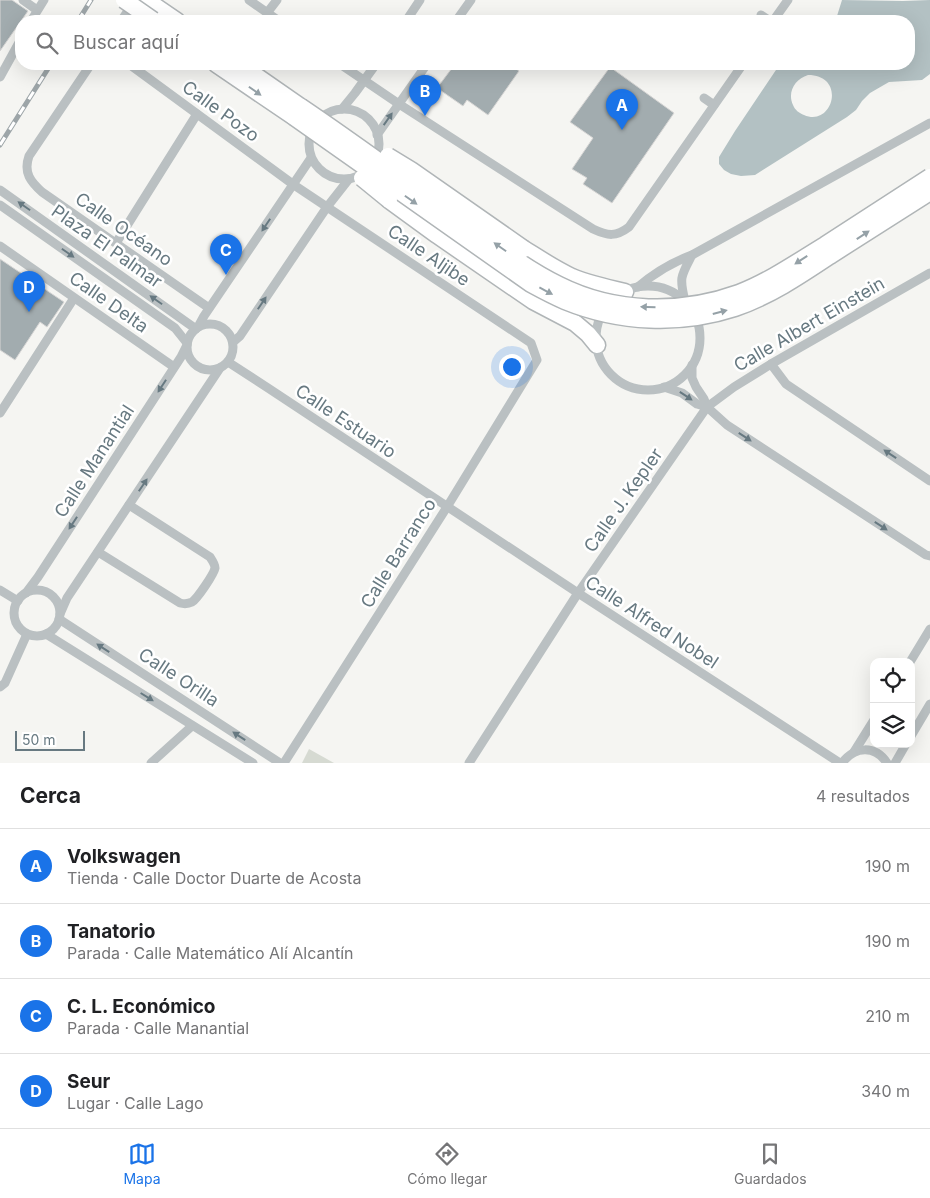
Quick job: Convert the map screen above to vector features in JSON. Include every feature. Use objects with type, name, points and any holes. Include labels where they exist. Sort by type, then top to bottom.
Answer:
[{"type":"highway","points":[[124,0],[152,15]]},
{"type":"highway","points":[[146,0],[155,15]]},
{"type":"highway","points":[[226,70],[345,137],[543,276],[575,292],[616,304],[642,307],[674,307],[724,298],[756,286],[785,270],[930,177]]},
{"type":"highway","points":[[246,70],[298,112],[329,141],[531,284],[564,301],[581,307],[631,318],[666,320],[702,316],[752,301],[799,276],[930,192]]},
{"type":"highway","points":[[345,137],[366,144],[411,170],[553,267],[572,277],[598,286],[631,290]]},
{"type":"highway","points":[[329,141],[340,159],[389,200],[495,276],[533,301],[575,323],[597,345]]},
{"type":"street","points":[[23,0],[37,10]]},
{"type":"street","points":[[34,15],[44,0]]},
{"type":"street","points":[[125,15],[136,0]]},
{"type":"street","points":[[249,0],[270,15]]},
{"type":"street","points":[[267,13],[277,0]]},
{"type":"street","points":[[410,15],[420,0]]},
{"type":"street","points":[[460,15],[471,0]]},
{"type":"street","points":[[777,15],[788,0]]},
{"type":"street","points":[[0,77],[15,50]]},
{"type":"street","name":"Calle Océano","points":[[87,70],[29,156],[26,163],[30,179],[42,192],[209,308]]},
{"type":"street","name":"Calle Pozo","points":[[136,70],[294,185]]},
{"type":"street","points":[[348,70],[593,229],[602,233],[616,234],[623,232],[629,227],[739,70]]},
{"type":"street","points":[[342,109],[372,70]]},
{"type":"street","points":[[377,134],[423,70]]},
{"type":"street","points":[[704,98],[714,105]]},
{"type":"street","points":[[342,109],[360,113],[374,126],[377,134],[379,144],[373,163],[367,171],[349,179],[331,177],[323,172],[316,166],[309,149],[309,139],[316,122],[332,111],[342,109]]},
{"type":"street","points":[[116,243],[197,114]]},
{"type":"street","points":[[631,290],[650,286],[663,288],[675,293],[685,301],[694,313],[699,326],[700,341],[697,355],[690,368],[680,379],[670,385],[646,390],[634,388],[623,383],[606,367],[597,345],[597,329],[602,314],[612,301],[684,258],[930,123]]},
{"type":"street","points":[[224,365],[213,370],[206,370],[194,364],[188,352],[187,344],[189,337],[312,158]]},
{"type":"street","points":[[233,342],[240,336],[327,207],[349,179]]},
{"type":"street","name":"Calle Aljibe","points":[[294,185],[531,343],[537,360]]},
{"type":"street","name":"Plaza El Palmar","points":[[0,190],[197,328]]},
{"type":"street","name":"Plaza El Palmar","points":[[0,204],[175,328],[187,344]]},
{"type":"street","name":"Calle Delta","points":[[0,246],[174,367]]},
{"type":"street","points":[[685,301],[681,285],[682,273],[692,255]]},
{"type":"street","name":"Calle Albert Einstein","points":[[707,407],[734,387],[771,364],[930,273]]},
{"type":"street","points":[[0,413],[74,298]]},
{"type":"street","points":[[60,616],[58,603],[52,596],[35,590],[23,595],[18,601],[14,612],[15,622],[27,634],[37,636],[46,634],[54,629],[60,616],[67,598],[233,353],[233,342],[228,332],[219,326],[208,324],[197,328]]},
{"type":"street","name":"Calle Manantial","points":[[26,593],[174,367],[187,344]]},
{"type":"street","name":"Calle Barranco","points":[[284,763],[447,507],[537,360]]},
{"type":"street","points":[[771,364],[786,384],[930,481]]},
{"type":"street","name":"Calle Estuario","points":[[224,365],[268,388],[447,507]]},
{"type":"street","points":[[692,365],[692,378],[707,407]]},
{"type":"street","points":[[664,387],[682,393],[697,404],[707,407],[727,425],[930,556]]},
{"type":"street","name":"Calle J. Kepler","points":[[469,763],[578,593],[707,407]]},
{"type":"street","points":[[98,552],[180,603],[185,604],[193,601],[207,582],[215,567],[210,557],[129,505]]},
{"type":"street","name":"Calle Alfred Nobel","points":[[447,507],[841,763]]},
{"type":"street","points":[[0,590],[18,601]]},
{"type":"street","name":"Calle Orilla","points":[[60,616],[280,763]]},
{"type":"street","points":[[912,658],[930,629]]},
{"type":"street","points":[[0,688],[5,683],[27,634]]},
{"type":"street","name":"Calle Orilla","points":[[46,634],[253,763]]},
{"type":"street","points":[[915,729],[930,704]]},
{"type":"street","points":[[151,763],[192,726]]},
{"type":"street","points":[[854,752],[870,726]]},
{"type":"street","points":[[895,763],[904,748]]},
{"type":"street","points":[[841,763],[854,752],[862,750],[870,750],[877,753],[887,763]]},
{"type":"shaded area","points":[[842,0],[930,0],[930,74],[922,80],[889,82],[870,93],[856,110],[847,117],[755,175],[741,176],[731,174],[719,164],[719,157],[776,70],[915,70],[915,15],[837,15]],"holes":[[[808,75],[820,77],[828,83],[832,91],[831,100],[828,108],[822,114],[814,117],[797,111],[791,100],[791,95],[793,87],[799,80]]]},
{"type":"shaded area","points":[[309,749],[334,763],[302,763]]},
{"type":"building","points":[[0,0],[12,0],[28,11],[25,15],[15,15],[15,30],[0,51]]},
{"type":"building","points":[[450,70],[519,71],[488,115],[467,100],[463,106],[437,88]]},
{"type":"building","points":[[608,70],[614,70],[674,113],[612,203],[583,184],[587,178],[572,169],[593,138],[570,122]]},
{"type":"building","points":[[0,259],[64,302],[47,327],[40,322],[15,360],[0,350]]},
{"type":"railway","points":[[82,15],[91,0]]},
{"type":"railway","points":[[0,145],[47,70]]},
{"type":"place","name":"Tanatorio","points":[[425,116]]},
{"type":"place","name":"Volkswagen","points":[[622,130]]},
{"type":"place","name":"C. L. Económico","points":[[226,275]]},
{"type":"place","name":"Seur","points":[[29,312]]}]
